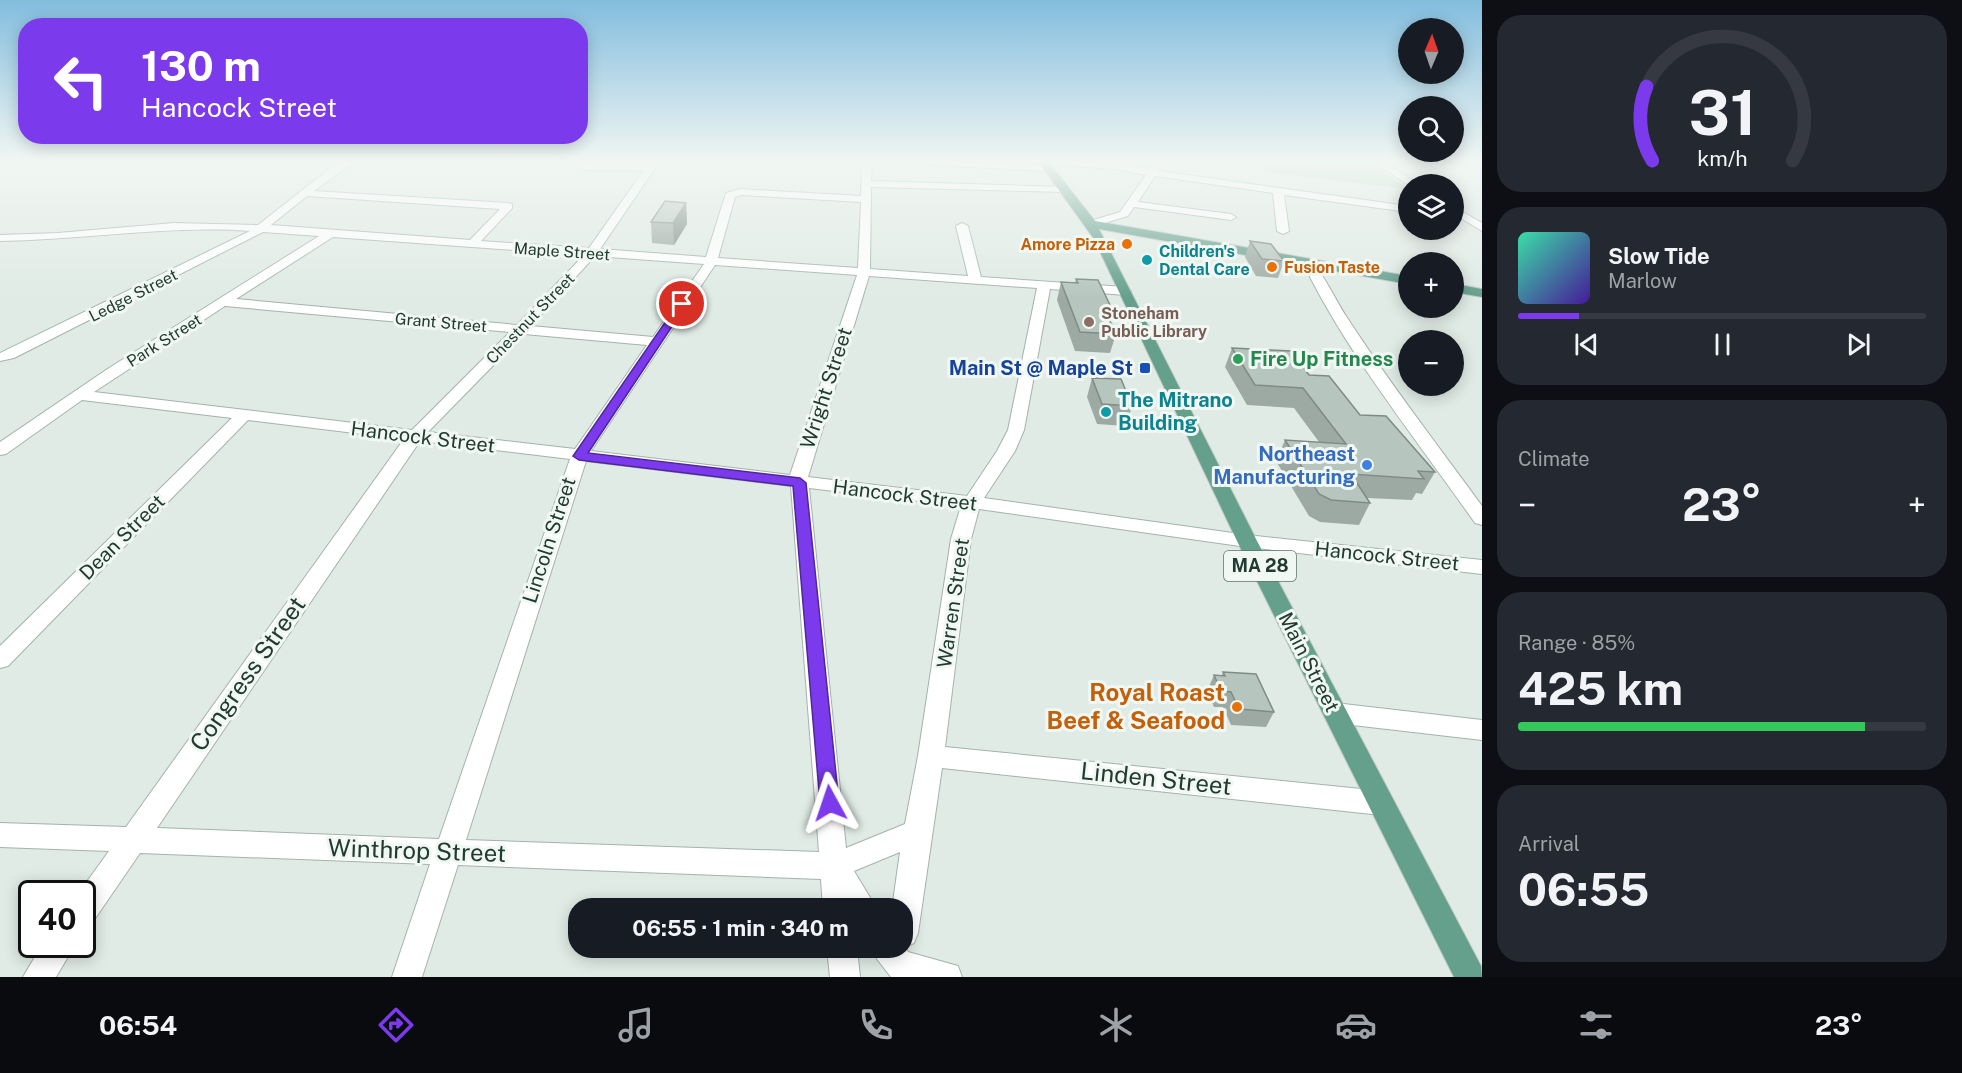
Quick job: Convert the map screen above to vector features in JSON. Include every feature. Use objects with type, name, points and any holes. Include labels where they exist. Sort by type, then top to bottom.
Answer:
[{"type":"main road","name":"Main Street","points":[[1077,207],[1091,224],[1247,541],[1470,977]]},
{"type":"main road","points":[[1091,224],[1398,278]]},
{"type":"main road","points":[[1464,289],[1482,292]]},
{"type":"street","name":"Ledge Street","points":[[1,357],[112,306],[263,228],[289,207]]},
{"type":"street","points":[[472,244],[507,207]]},
{"type":"street","name":"Chestnut Street","points":[[415,436],[521,329],[592,253],[625,207]]},
{"type":"street","name":"Lincoln Street","points":[[407,977],[446,852],[579,456],[711,262],[728,207]]},
{"type":"street","name":"Wright Street","points":[[835,866],[800,467],[864,272],[866,207]]},
{"type":"street","points":[[1091,224],[1123,215],[1130,207]]},
{"type":"street","points":[[1152,207],[1232,217]]},
{"type":"street","points":[[1280,207],[1283,231]]},
{"type":"street","points":[[1464,218],[1482,228]]},
{"type":"street","name":"Maple Street","points":[[0,238],[59,236],[185,225],[263,228],[1125,291]]},
{"type":"street","points":[[962,226],[976,281]]},
{"type":"street","name":"Park Street","points":[[0,450],[78,395],[331,233]]},
{"type":"street","points":[[1309,263],[1329,303],[1358,346],[1482,519]]},
{"type":"street","name":"Warren Street","points":[[908,898],[931,756],[961,539],[972,502],[1006,451],[1020,419],[1044,286]]},
{"type":"street","name":"Grant Street","points":[[225,302],[657,342]]},
{"type":"street","name":"Hancock Street","points":[[78,395],[972,502],[1247,541],[1482,567]]},
{"type":"street","name":"Dean Street","points":[[0,660],[244,415]]},
{"type":"street","points":[[0,433],[21,434]]},
{"type":"street","name":"Congress Street","points":[[96,893],[415,436]]},
{"type":"street","points":[[1335,713],[1482,730]]},
{"type":"street","name":"Linden Street","points":[[931,756],[1381,803]]},
{"type":"street","name":"Winthrop Street","points":[[0,835],[835,866],[917,832]]},
{"type":"street","points":[[835,866],[837,898]]},
{"type":"street","points":[[835,866],[855,898]]},
{"type":"street","points":[[38,977],[51,958]]},
{"type":"street","points":[[843,958],[845,977]]},
{"type":"street","points":[[896,960],[947,977]]},
{"type":"building","points":[[661,207],[684,207],[673,223],[651,222]]},
{"type":"building","points":[[1250,241],[1271,244],[1284,261],[1262,259]]},
{"type":"building","points":[[1076,279],[1098,280],[1111,307],[1103,306],[1116,334],[1080,332],[1061,282],[1078,283]]},
{"type":"building","points":[[1232,348],[1292,351],[1309,375],[1329,376],[1360,415],[1386,416],[1435,472],[1418,471],[1424,479],[1351,474],[1370,503],[1331,500],[1319,494],[1285,440],[1346,444],[1303,388],[1255,385]]},
{"type":"building","points":[[1092,378],[1121,379],[1132,406],[1102,404]]},
{"type":"building","points":[[1223,672],[1256,674],[1274,712],[1239,709],[1231,692],[1221,691],[1214,675],[1225,676]]},
{"type":"place","name":"Amore Pizza","points":[[1127,244]]},
{"type":"place","name":"Children's Dental Care","points":[[1147,260]]},
{"type":"place","name":"Fusion Taste","points":[[1272,267]]},
{"type":"place","name":"Stoneham Public Library","points":[[1089,322]]},
{"type":"place","name":"Fire Up Fitness","points":[[1238,359]]},
{"type":"place","name":"Main St @ Maple St","points":[[1145,368]]},
{"type":"place","name":"The Mitrano Building","points":[[1106,412]]},
{"type":"place","name":"Northeast Manufacturing","points":[[1367,465]]},
{"type":"place","name":"Royal Roast Beef & Seafood","points":[[1237,707]]},
{"type":"route","points":[[682,304],[579,456],[800,483],[830,803]]}]
